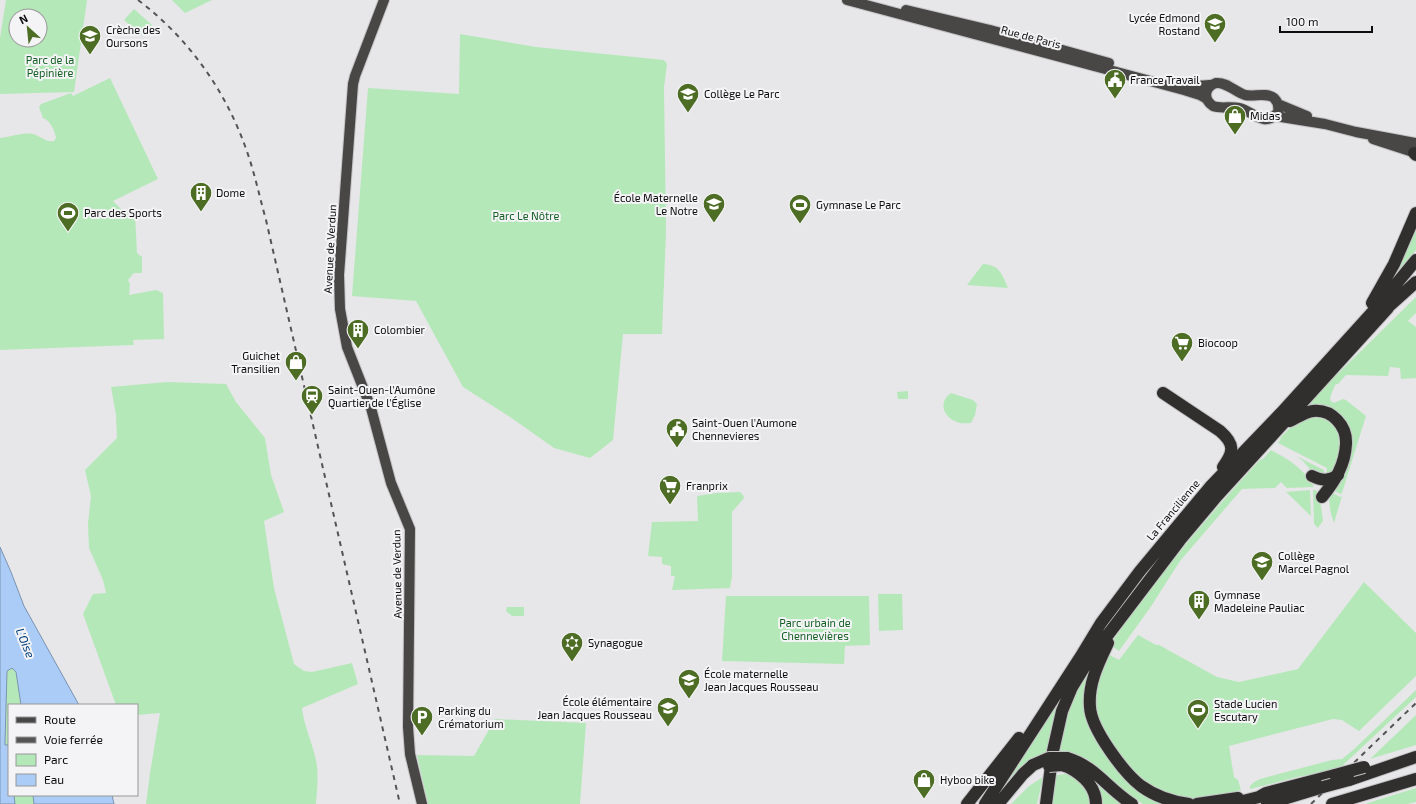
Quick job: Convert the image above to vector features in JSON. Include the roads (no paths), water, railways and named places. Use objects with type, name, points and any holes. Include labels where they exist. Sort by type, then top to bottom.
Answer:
[{"type":"highway","points":[[1354,332],[1381,289],[1394,264],[1416,213]]},
{"type":"highway","name":"La Francilienne","points":[[985,804],[1101,623],[1170,532],[1210,487],[1266,436],[1416,260]]},
{"type":"highway","name":"La Francilienne","points":[[1266,436],[1279,428],[1416,274]]},
{"type":"highway","points":[[1387,308],[1416,282]]},
{"type":"highway","points":[[1163,393],[1220,431],[1229,441],[1232,450],[1230,456],[1210,487]]},
{"type":"highway","points":[[1279,428],[1307,412],[1319,411],[1335,418],[1343,428],[1346,442],[1343,461],[1338,475],[1322,497]]},
{"type":"highway","name":"La Francilienne","points":[[1046,804],[1056,734],[1068,694],[1088,661],[1124,613],[1180,540],[1255,447]]},
{"type":"highway","points":[[1312,476],[1321,480],[1328,480],[1338,475]]},
{"type":"highway","points":[[1124,613],[1094,672],[1090,690],[1091,716],[1107,746],[1137,783],[1161,797],[1175,802],[1189,804]]},
{"type":"highway","points":[[967,804],[1039,711],[1101,623]]},
{"type":"highway","points":[[1231,804],[1260,797],[1267,798],[1323,787],[1349,780],[1416,757]]},
{"type":"highway","points":[[998,804],[1023,774],[1049,758],[1088,767],[1121,797],[1132,804]]},
{"type":"highway","points":[[1068,763],[1087,780],[1094,793],[1096,804]]},
{"type":"highway","points":[[1267,798],[1335,775],[1364,767],[1395,763]]},
{"type":"highway","points":[[1006,804],[1035,768]]},
{"type":"highway","points":[[1332,804],[1416,779]]},
{"type":"highway","points":[[1197,804],[1218,802],[1258,792],[1267,798]]},
{"type":"main road","name":"Avenue de Verdun","points":[[384,0],[354,76],[338,274],[339,296],[342,324],[347,347],[370,408],[391,483],[410,529],[408,727],[410,754],[422,804]]},
{"type":"main road","name":"Rue de Paris","points":[[847,0],[1184,90],[1200,95],[1207,99],[1213,106],[1239,108],[1262,119],[1270,119],[1275,116],[1325,124],[1356,132],[1386,144],[1415,151]]},
{"type":"main road","name":"Rue de Paris","points":[[868,0],[959,22],[1196,86],[1210,86],[1216,83],[1223,83],[1235,91],[1245,95],[1270,96],[1275,99],[1278,104],[1325,124]]},
{"type":"main road","points":[[1207,99],[1207,90],[1210,86]]},
{"type":"main road","points":[[1275,116],[1279,110],[1278,104]]},
{"type":"water","name":"L'Oise","points":[[0,547],[24,606],[78,704],[21,704],[16,672],[12,668],[7,671],[5,745],[8,745],[8,796],[14,796],[15,804],[0,804]]},
{"type":"water","points":[[33,796],[112,796],[114,804],[34,804]]},
{"type":"railway","points":[[138,0],[172,30],[188,47],[215,84],[236,125],[254,173],[400,804]]},
{"type":"railway","points":[[1311,804],[1416,703]]},
{"type":"place","name":"Lycée Edmond Rostand","points":[[1215,44]]},
{"type":"place","name":"Crèche des Oursons","points":[[90,56]]},
{"type":"place","name":"France Travail","points":[[1115,100]]},
{"type":"place","name":"Collège Le Parc","points":[[688,114]]},
{"type":"place","name":"Midas","points":[[1235,136]]},
{"type":"place","name":"Dome","points":[[201,212]]},
{"type":"place","name":"École Maternelle Le Notre","points":[[714,224]]},
{"type":"place","name":"Gymnase Le Parc","points":[[800,224]]},
{"type":"place","name":"Parc des Sports","points":[[68,232]]},
{"type":"place","name":"Colombier","points":[[358,350]]},
{"type":"place","name":"Biocoop","points":[[1182,362]]},
{"type":"place","name":"Guichet Transilien","points":[[296,382]]},
{"type":"place","name":"Saint-Ouen-l'Aumône Quartier de l'Église","points":[[312,416]]},
{"type":"place","name":"Saint-Ouen l'Aumone Chennevieres","points":[[677,448]]},
{"type":"place","name":"Franprix","points":[[670,506]]},
{"type":"place","name":"Collège Marcel Pagnol","points":[[1262,582]]},
{"type":"place","name":"Gymnase Madeleine Pauliac","points":[[1199,620]]},
{"type":"place","name":"Synagogue","points":[[572,662]]},
{"type":"place","name":"École maternelle Jean Jacques Rousseau","points":[[689,700]]},
{"type":"place","name":"École élémentaire Jean Jacques Rousseau","points":[[668,728]]},
{"type":"place","name":"Stade Lucien Escutary","points":[[1198,730]]},
{"type":"place","name":"Parking du Crématorium","points":[[422,736]]},
{"type":"place","name":"Hyboo bike","points":[[924,800]]},
{"type":"park label","name":"Parc de la Pépinière","points":[[50,66]]},
{"type":"park label","name":"Parc Le Nôtre","points":[[526,216]]},
{"type":"park label","name":"Parc urbain de Chennevières","points":[[815,629]]}]
